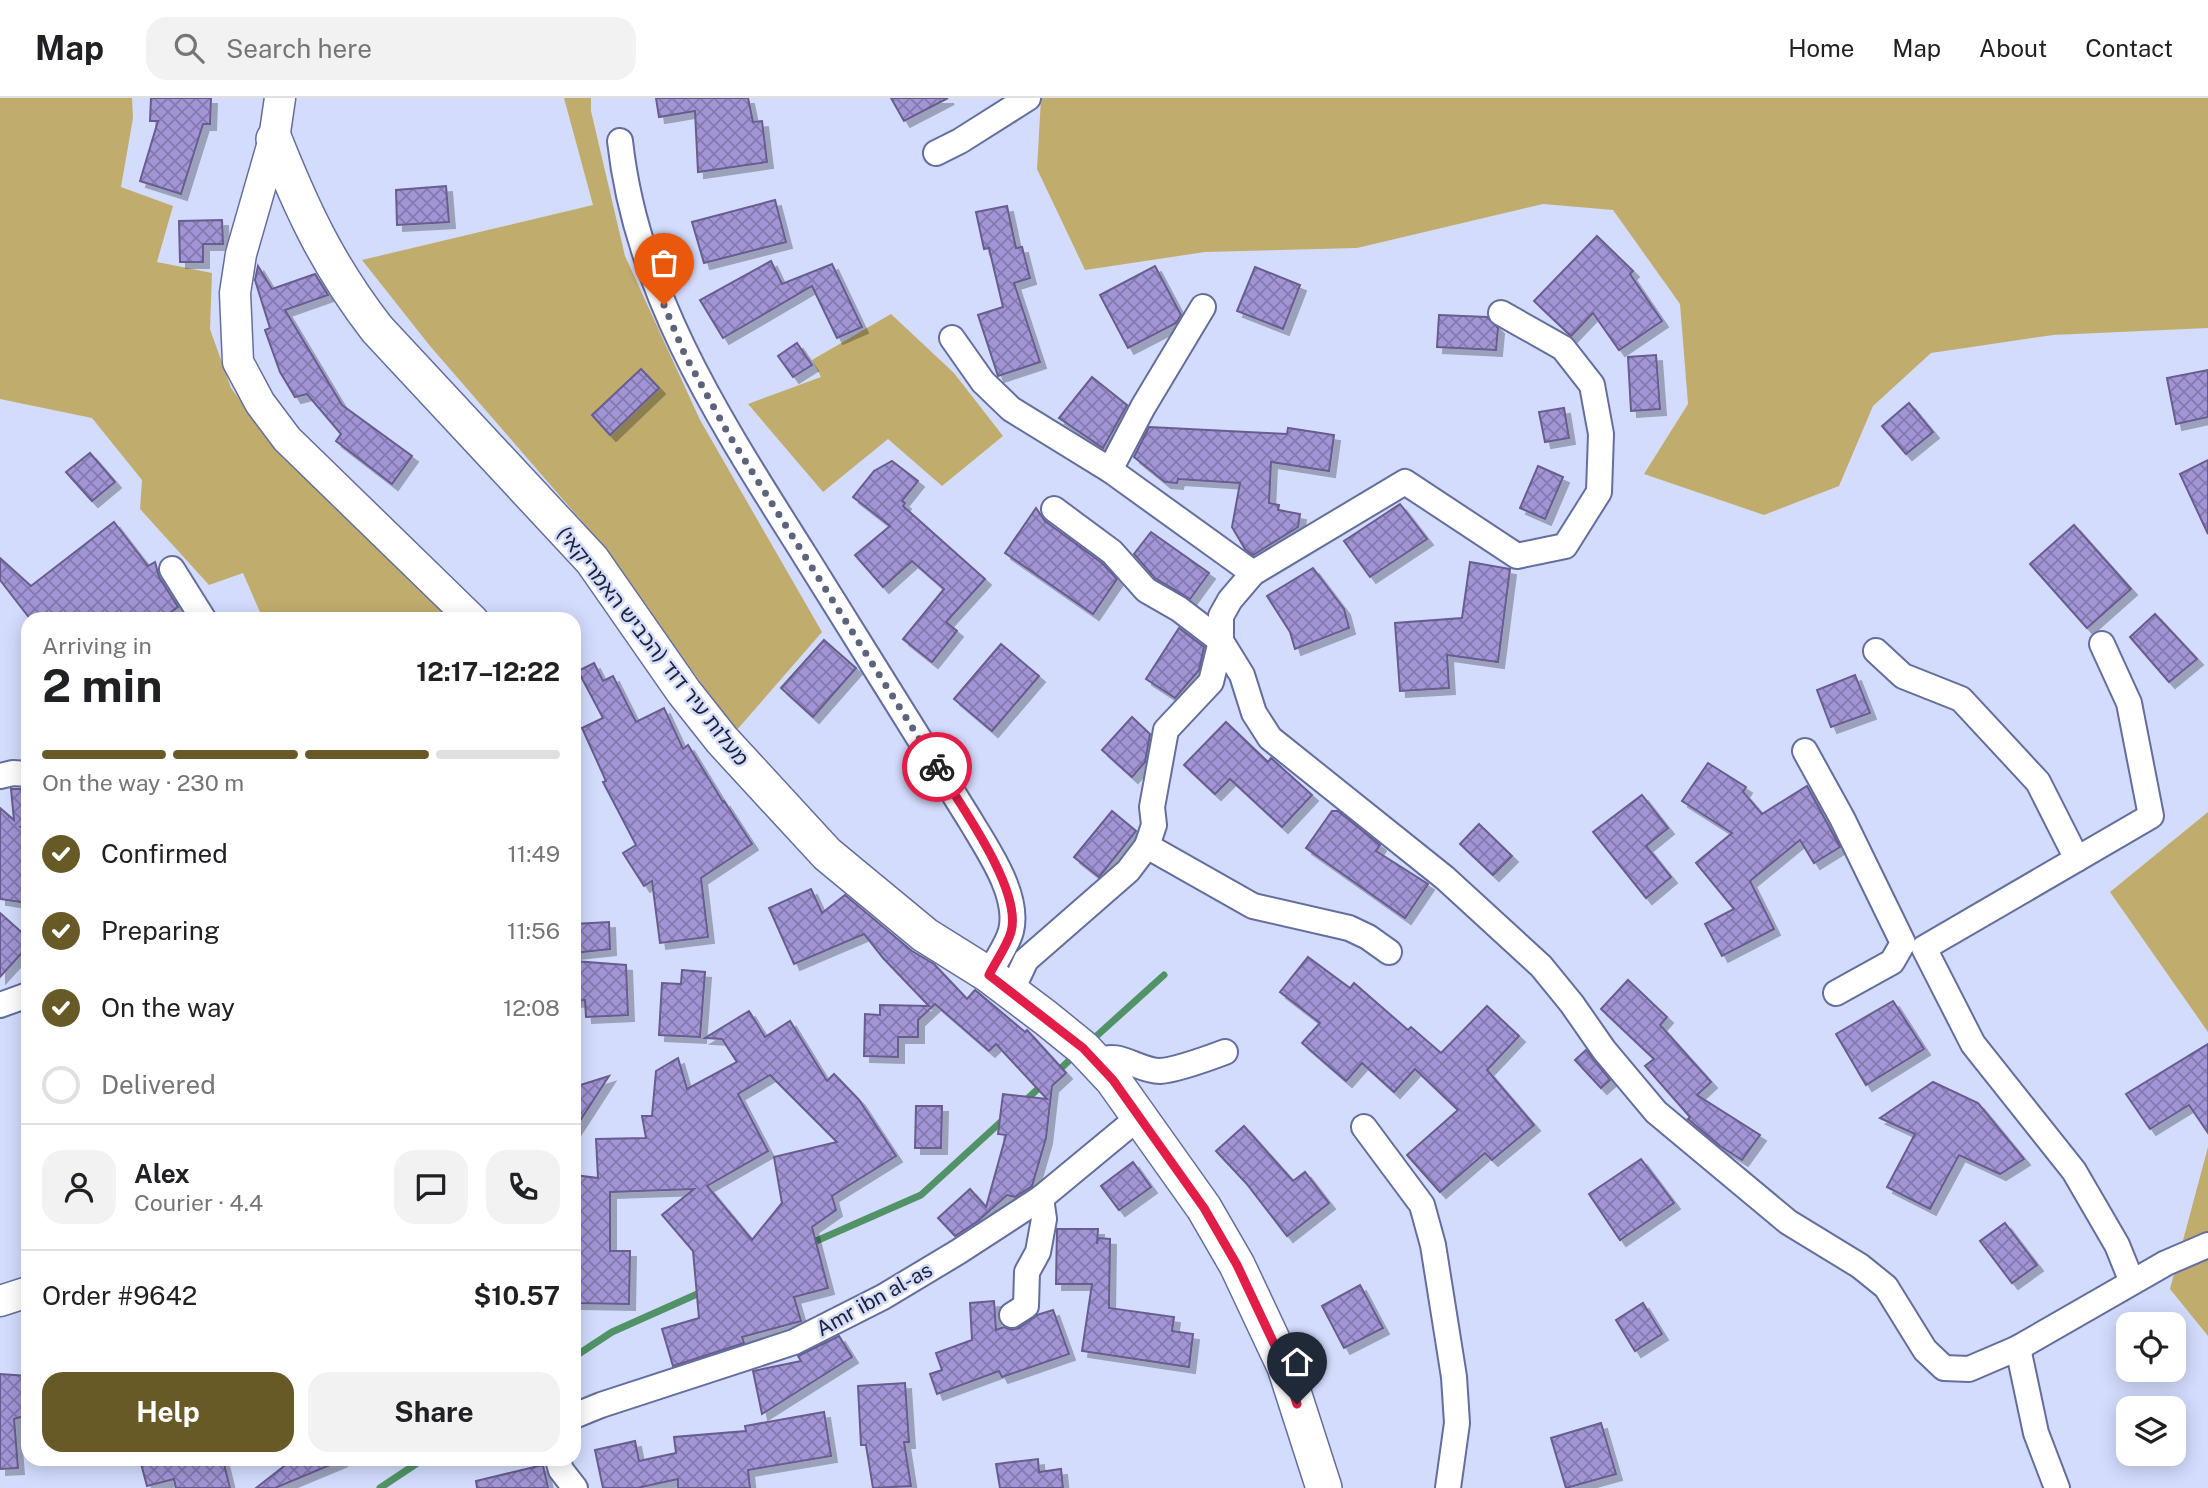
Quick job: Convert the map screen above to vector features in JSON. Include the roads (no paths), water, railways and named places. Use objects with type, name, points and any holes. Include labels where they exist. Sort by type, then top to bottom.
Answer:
[{"type":"main road","name":"מעלות עיר דוד (הכביש האמריקאי)","points":[[274,139],[318,240],[348,291],[377,329],[592,560],[684,692],[722,740],[827,853],[925,935],[1000,983],[1046,1017],[1097,1062],[1113,1080],[1204,1208],[1237,1265],[1285,1367],[1324,1488]]},
{"type":"street","points":[[280,98],[274,139],[241,254],[235,293],[238,362],[260,403],[287,439],[465,612]]},
{"type":"street","points":[[936,153],[1028,98]]},
{"type":"street","points":[[620,141],[625,185],[632,209],[654,280],[685,355],[729,435],[963,808],[1001,875],[1012,911],[1011,931],[1000,983]]},
{"type":"street","points":[[1110,470],[1143,407],[1203,307]]},
{"type":"street","points":[[1000,983],[1113,886],[1147,846],[1154,825],[1152,807],[1166,730],[1211,682],[1221,641],[1221,616],[1230,600],[1253,573],[1405,482],[1517,556],[1565,546],[1599,492],[1601,434],[1592,384],[1563,348],[1501,313]]},
{"type":"street","points":[[952,338],[983,382],[1011,409],[1110,470],[1253,573]]},
{"type":"street","points":[[1054,509],[1112,552],[1146,590],[1179,609],[1221,641],[1242,675],[1254,713],[1270,738],[1445,878],[1541,966],[1604,1050],[1656,1112],[1788,1223],[1860,1266],[1886,1287],[1925,1350],[1944,1368],[1969,1369],[2018,1348],[2166,1263],[2208,1245]]},
{"type":"street","points":[[172,569],[199,612]]},
{"type":"street","points":[[1836,993],[1892,962],[1914,946],[2077,859],[2151,816],[2129,704],[2102,644]]},
{"type":"street","points":[[1876,651],[1903,676],[1961,699],[2038,782],[2077,859]]},
{"type":"street","points":[[1805,751],[1914,946],[1973,1044],[2074,1171],[2117,1245],[2132,1282]]},
{"type":"street","points":[[0,776],[21,774]]},
{"type":"street","points":[[1147,846],[1252,906],[1349,928],[1389,952]]},
{"type":"street","points":[[0,1005],[21,998]]},
{"type":"street","points":[[1097,1062],[1104,1057],[1116,1057],[1160,1070],[1209,1059],[1225,1052]]},
{"type":"street","name":"Amr ibn al-as","points":[[581,1413],[794,1342],[883,1297],[1041,1198],[1139,1117]]},
{"type":"street","points":[[1364,1127],[1422,1205],[1433,1245],[1454,1377],[1457,1423],[1448,1488]]},
{"type":"street","points":[[1012,1315],[1026,1306],[1027,1272],[1038,1252],[1044,1219],[1041,1198]]},
{"type":"street","points":[[0,1301],[21,1294]]},
{"type":"street","points":[[2018,1348],[2036,1433],[2057,1488]]},
{"type":"street","points":[[560,1466],[575,1488]]},
{"type":"waterway","points":[[1091,1041],[1164,975]]},
{"type":"waterway","points":[[1055,1074],[1077,1053]]},
{"type":"waterway","points":[[1024,1102],[1043,1084]]},
{"type":"waterway","points":[[807,1245],[921,1195],[1004,1119]]},
{"type":"waterway","points":[[581,1352],[612,1332],[704,1291]]},
{"type":"waterway","points":[[380,1488],[413,1466]]}]
